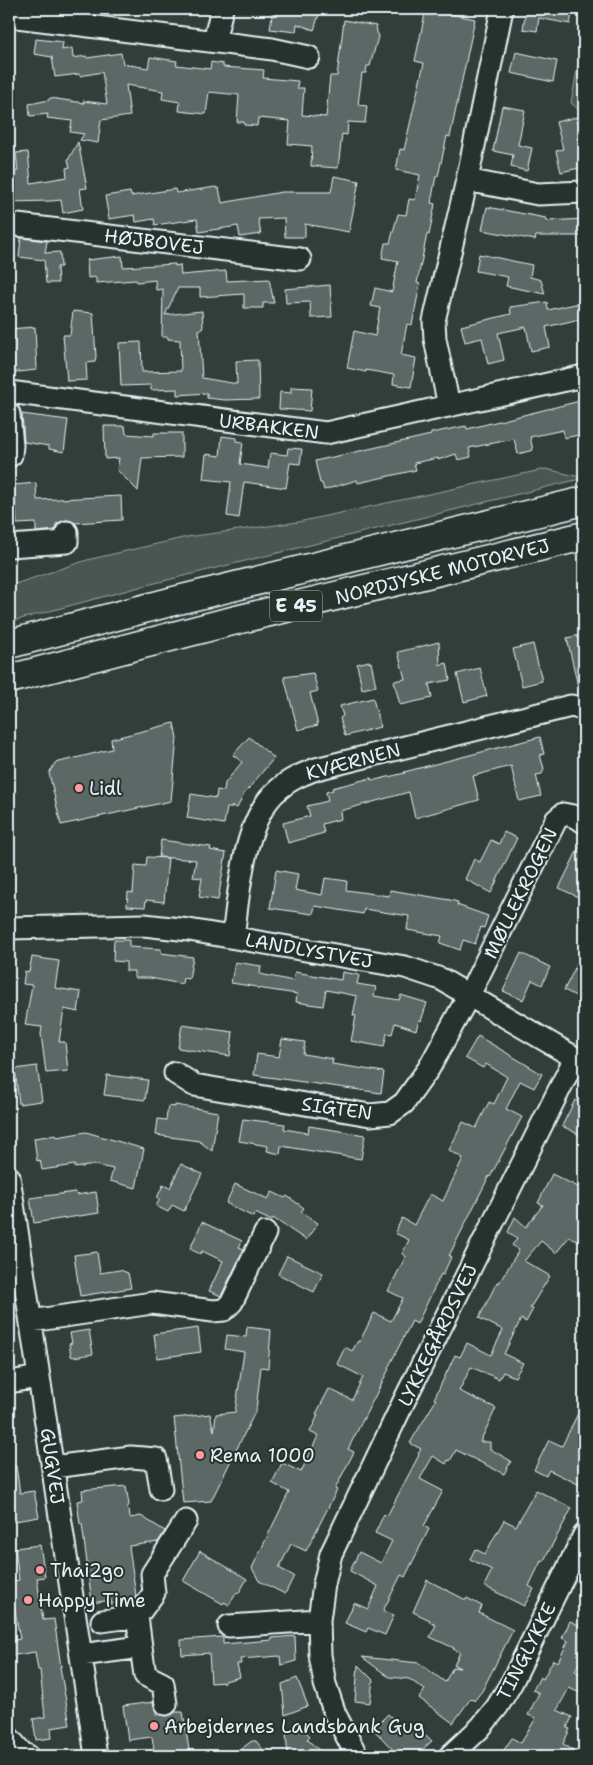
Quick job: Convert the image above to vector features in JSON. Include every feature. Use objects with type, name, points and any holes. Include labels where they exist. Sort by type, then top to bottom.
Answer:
[{"type":"highway","name":"NORDJYSKE MOTORVEJ","points":[[9,644],[584,501]]},
{"type":"highway","name":"NORDJYSKE MOTORVEJ","points":[[9,679],[224,623],[584,536]]},
{"type":"street","points":[[214,41],[222,9]]},
{"type":"street","points":[[450,406],[435,339],[434,321],[467,180],[502,9]]},
{"type":"street","points":[[9,16],[214,41],[272,49],[309,57]]},
{"type":"street","points":[[467,180],[538,194],[584,192]]},
{"type":"street","name":"HØJBOVEJ","points":[[9,224],[300,259]]},
{"type":"street","name":"URBAKKEN","points":[[9,392],[326,434],[584,376]]},
{"type":"street","points":[[9,414],[12,446],[11,455],[9,456]]},
{"type":"street","points":[[9,546],[67,542],[68,532]]},
{"type":"street","name":"KVÆRNEN","points":[[232,937],[252,828],[262,807],[277,790],[294,778],[316,769],[571,706],[584,709]]},
{"type":"street","name":"MØLLEKROGEN","points":[[469,995],[556,820],[563,814],[573,816],[584,822]]},
{"type":"street","name":"LANDLYSTVEJ","points":[[9,928],[144,925],[189,930],[405,967],[441,979],[579,1060]]},
{"type":"street","name":"SIGTEN","points":[[175,1073],[194,1085],[370,1115],[390,1113],[404,1103],[429,1068],[469,995]]},
{"type":"street","name":"LYKKEGÅRDSVEJ","points":[[357,1756],[335,1714],[324,1684],[320,1655],[319,1620],[324,1584],[331,1554],[400,1410],[579,1060]]},
{"type":"street","name":"GUGVEJ","points":[[10,1188],[15,1255],[31,1321],[96,1756]]},
{"type":"street","points":[[31,1321],[152,1303],[213,1311],[224,1310],[232,1302],[265,1233]]},
{"type":"street","points":[[9,1382],[39,1377]]},
{"type":"street","points":[[53,1467],[131,1457],[156,1460],[161,1490]]},
{"type":"street","points":[[166,1704],[163,1684],[145,1675],[137,1616],[154,1593],[152,1574],[186,1521]]},
{"type":"street","name":"TINGLYKKE","points":[[450,1756],[480,1728],[497,1707],[512,1682],[584,1535]]},
{"type":"street","points":[[102,1621],[137,1616]]},
{"type":"street","points":[[229,1626],[319,1620]]},
{"type":"street","points":[[80,1655],[141,1647]]},
{"type":"street","points":[[9,1738],[22,1753],[28,1756]]},
{"type":"shaded area","points":[[584,32],[584,114],[571,103]]},
{"type":"shaded area","points":[[546,469],[584,478],[147,585],[9,622],[9,586],[87,560],[187,537],[298,522]]},
{"type":"building","points":[[273,9],[312,9],[320,11],[314,30],[297,24],[296,32],[270,29]]},
{"type":"building","points":[[426,9],[475,19],[450,137],[447,136],[438,176],[436,176],[431,203],[435,204],[417,283],[420,284],[412,325],[407,324],[401,355],[416,358],[411,387],[393,384],[394,375],[347,368],[354,331],[375,336],[380,308],[371,306],[375,288],[392,292],[398,261],[382,258],[385,243],[390,243],[398,214],[406,215],[409,199],[415,200],[420,175],[396,170],[400,149],[404,150],[424,63],[415,61]]},
{"type":"building","points":[[526,9],[573,9],[570,24],[539,18],[537,31],[523,29]]},
{"type":"building","points":[[344,20],[376,26],[378,37],[370,66],[367,66],[366,73],[362,73],[358,105],[367,106],[365,123],[348,122],[347,135],[342,134],[338,168],[311,166],[312,146],[288,144],[290,121],[258,118],[257,126],[244,125],[244,122],[237,122],[239,95],[209,92],[206,114],[179,111],[180,102],[162,99],[163,91],[126,85],[130,116],[101,120],[98,143],[80,140],[84,134],[70,132],[72,121],[47,118],[48,114],[30,116],[29,104],[49,100],[50,98],[107,104],[102,72],[80,76],[79,74],[55,77],[52,57],[34,54],[36,39],[63,42],[62,50],[72,48],[73,58],[121,53],[123,64],[148,68],[150,57],[177,61],[176,65],[210,69],[211,62],[223,64],[223,67],[264,70],[263,78],[298,81],[297,88],[304,88],[302,115],[326,117],[330,76],[337,76]]},
{"type":"building","points":[[516,52],[557,61],[553,82],[511,73]]},
{"type":"building","points":[[502,106],[525,110],[518,145],[532,148],[527,171],[511,167],[513,155],[493,151]]},
{"type":"building","points":[[577,117],[584,146],[584,167],[561,172],[556,151],[563,149],[556,122]]},
{"type":"building","points":[[78,142],[87,188],[80,189],[83,209],[63,213],[61,200],[9,202],[9,172],[18,171],[16,153],[28,152],[31,183],[67,177],[66,168],[70,167],[68,160]]},
{"type":"building","points":[[334,176],[359,181],[349,232],[305,224],[305,237],[285,237],[284,218],[258,219],[261,234],[240,237],[238,226],[199,232],[197,219],[155,225],[154,219],[136,222],[135,215],[109,219],[105,196],[130,192],[131,196],[175,189],[176,193],[216,187],[217,189],[219,188],[222,203],[282,192],[331,192]]},
{"type":"building","points":[[487,207],[546,218],[547,221],[584,219],[584,236],[536,236],[535,240],[482,230]]},
{"type":"building","points":[[21,238],[47,241],[45,253],[60,252],[61,267],[57,267],[58,283],[46,283],[44,260],[19,257]]},
{"type":"building","points":[[479,254],[532,265],[530,277],[541,280],[545,294],[506,286],[508,277],[476,271]]},
{"type":"building","points":[[122,256],[123,267],[175,264],[175,266],[180,265],[181,275],[226,271],[227,281],[269,279],[274,303],[263,303],[263,308],[244,308],[244,294],[200,297],[200,288],[178,288],[165,315],[202,311],[203,326],[202,329],[199,329],[202,378],[237,384],[236,361],[258,360],[259,399],[225,400],[207,398],[207,393],[177,395],[177,389],[151,390],[151,385],[121,386],[119,343],[141,342],[142,372],[181,371],[180,340],[162,337],[163,289],[156,290],[155,280],[96,283],[96,277],[88,278],[87,260]]},
{"type":"building","points":[[330,285],[332,317],[311,318],[310,302],[286,303],[285,289]]},
{"type":"building","points":[[547,302],[548,310],[584,302],[584,318],[546,327],[550,347],[531,351],[526,327],[498,333],[504,360],[488,364],[482,338],[465,342],[461,326],[511,314],[510,307]]},
{"type":"building","points":[[73,311],[93,313],[96,356],[95,362],[86,363],[87,380],[67,381],[63,335],[70,335]]},
{"type":"building","points":[[35,327],[37,370],[9,373],[9,329]]},
{"type":"building","points":[[291,387],[312,388],[310,411],[279,409],[280,392],[291,393]]},
{"type":"building","points":[[584,400],[584,434],[564,438],[563,430],[530,437],[533,450],[518,454],[514,439],[469,448],[471,457],[458,460],[456,454],[438,460],[438,458],[414,463],[416,470],[358,483],[357,480],[324,490],[322,483],[320,483],[315,461],[431,435],[431,433],[466,426],[467,429]]},
{"type":"building","points":[[22,414],[68,420],[64,452],[49,449],[49,446],[24,442]]},
{"type":"building","points":[[104,426],[125,426],[126,434],[154,436],[154,433],[182,433],[182,457],[142,458],[138,491],[117,470],[119,458],[105,459]]},
{"type":"building","points":[[222,436],[237,438],[237,441],[243,442],[240,464],[268,468],[270,453],[287,455],[288,448],[302,449],[300,464],[290,463],[286,488],[244,482],[239,518],[227,516],[231,482],[203,479],[206,454],[220,456]]},
{"type":"building","points":[[36,483],[37,500],[121,496],[122,520],[75,523],[67,520],[56,524],[55,530],[36,532],[36,523],[17,524],[14,485]]},
{"type":"building","points":[[584,634],[584,690],[579,691],[567,638]]},
{"type":"building","points":[[439,642],[440,665],[447,663],[450,680],[429,684],[432,698],[400,705],[394,681],[405,679],[398,652]]},
{"type":"building","points":[[533,644],[542,681],[522,686],[513,649]]},
{"type":"building","points":[[369,661],[369,663],[371,662],[376,686],[362,689],[357,664]]},
{"type":"building","points":[[480,668],[487,696],[464,702],[457,674]]},
{"type":"building","points":[[313,673],[318,691],[310,693],[318,725],[298,730],[284,677]]},
{"type":"building","points":[[373,698],[380,727],[345,736],[340,718],[343,716],[340,706]]},
{"type":"building","points":[[174,723],[177,738],[171,801],[61,825],[49,773],[55,763],[112,749],[111,739]]},
{"type":"building","points":[[249,737],[274,758],[244,794],[237,808],[232,806],[227,808],[224,824],[187,818],[191,794],[216,798],[217,790],[224,791],[225,783],[242,762],[233,755]]},
{"type":"building","points":[[540,737],[544,754],[540,755],[544,769],[542,774],[536,775],[541,796],[519,801],[511,766],[473,776],[479,800],[415,818],[409,792],[340,811],[341,819],[322,824],[324,833],[288,843],[283,823],[310,816],[307,806],[328,801],[326,792],[333,790],[332,788],[371,778],[375,780],[405,773]]},
{"type":"building","points":[[504,832],[517,838],[491,893],[465,879],[474,859],[480,862],[491,840],[499,844]]},
{"type":"building","points":[[584,837],[584,884],[578,897],[559,888]]},
{"type":"building","points":[[161,840],[211,847],[210,850],[226,853],[218,900],[199,897],[202,878],[193,877],[196,860],[159,857]]},
{"type":"building","points":[[147,857],[168,858],[164,902],[146,900],[145,907],[127,906],[128,892],[133,893],[135,865],[146,866]]},
{"type":"building","points":[[276,870],[298,874],[295,890],[322,895],[325,878],[347,881],[346,890],[389,896],[390,890],[450,900],[458,902],[457,905],[488,916],[484,928],[481,927],[475,944],[463,940],[460,950],[440,943],[442,936],[407,930],[409,916],[364,909],[363,914],[315,906],[313,914],[270,908]]},
{"type":"building","points":[[114,940],[129,940],[129,947],[161,949],[161,953],[193,957],[189,979],[183,978],[182,984],[150,978],[134,978],[134,971],[126,971],[126,962],[113,961]]},
{"type":"building","points":[[584,950],[584,1000],[564,990]]},
{"type":"building","points":[[521,953],[550,967],[542,985],[532,980],[523,1000],[503,991]]},
{"type":"building","points":[[32,957],[59,961],[55,988],[81,992],[78,1012],[64,1009],[59,1042],[65,1042],[68,1071],[46,1073],[41,1034],[42,1027],[25,1025],[32,985],[23,984],[25,971],[29,972]]},
{"type":"building","points":[[235,962],[261,966],[260,974],[293,981],[295,972],[341,980],[342,972],[359,975],[357,984],[376,987],[374,996],[399,1000],[401,995],[427,1003],[416,1030],[395,1023],[392,1034],[387,1033],[384,1047],[351,1041],[356,1016],[353,1015],[357,996],[326,990],[323,1006],[296,1002],[297,994],[231,983]]},
{"type":"building","points":[[182,1025],[233,1032],[230,1056],[178,1048]]},
{"type":"building","points":[[478,1036],[542,1074],[534,1088],[520,1081],[506,1109],[522,1117],[489,1176],[449,1256],[451,1257],[443,1275],[441,1274],[417,1324],[412,1321],[388,1368],[348,1449],[354,1452],[306,1551],[291,1544],[279,1568],[294,1576],[285,1594],[259,1581],[252,1568],[289,1492],[272,1483],[282,1463],[301,1472],[318,1436],[310,1432],[318,1415],[316,1414],[329,1389],[352,1400],[363,1377],[337,1364],[345,1347],[352,1351],[358,1341],[360,1341],[374,1313],[391,1321],[403,1298],[388,1291],[406,1256],[402,1254],[409,1240],[395,1233],[402,1218],[414,1225],[430,1194],[443,1201],[463,1158],[449,1150],[463,1122],[476,1128],[489,1102],[494,1104],[507,1077],[486,1064],[483,1068],[465,1058]]},
{"type":"building","points":[[282,1039],[305,1042],[303,1054],[333,1059],[332,1064],[384,1072],[381,1093],[254,1075],[257,1054],[279,1057]]},
{"type":"building","points":[[37,1066],[42,1101],[19,1104],[15,1069]]},
{"type":"building","points":[[107,1075],[148,1080],[145,1100],[104,1095]]},
{"type":"building","points":[[575,1100],[584,1104],[584,1137],[562,1126]]},
{"type":"building","points":[[175,1105],[218,1112],[212,1151],[199,1141],[156,1135],[158,1119],[166,1120],[168,1106],[175,1107]]},
{"type":"building","points":[[243,1119],[285,1124],[284,1129],[308,1133],[309,1126],[365,1135],[361,1159],[281,1146],[280,1154],[267,1151],[268,1146],[239,1141]]},
{"type":"building","points":[[86,1132],[144,1149],[136,1188],[110,1181],[113,1169],[95,1165],[75,1168],[75,1165],[42,1170],[40,1160],[37,1161],[34,1138],[56,1135],[57,1137]]},
{"type":"building","points":[[181,1164],[202,1174],[184,1211],[172,1205],[168,1212],[156,1206],[160,1199],[157,1198],[163,1185],[170,1188]]},
{"type":"building","points":[[552,1174],[584,1190],[584,1231],[579,1242],[569,1237],[556,1253],[541,1241],[524,1261],[550,1276],[530,1308],[533,1309],[526,1322],[521,1319],[504,1354],[523,1363],[515,1377],[503,1372],[499,1379],[471,1367],[459,1391],[496,1408],[480,1442],[490,1442],[490,1449],[511,1461],[504,1474],[456,1450],[450,1461],[448,1460],[446,1464],[433,1456],[420,1479],[443,1491],[424,1526],[429,1529],[405,1577],[401,1575],[383,1611],[394,1615],[385,1635],[368,1628],[366,1632],[345,1623],[354,1603],[368,1609],[378,1586],[350,1571],[359,1552],[381,1563],[392,1541],[375,1533],[384,1514],[387,1516],[419,1455],[421,1449],[410,1443],[436,1400],[434,1399],[455,1355],[460,1357],[467,1343],[491,1355],[503,1330],[479,1318],[497,1282],[499,1283],[519,1250],[512,1245],[517,1239],[508,1232],[515,1217],[526,1227],[543,1205],[538,1203]]},
{"type":"building","points":[[235,1184],[268,1199],[272,1192],[285,1198],[287,1196],[304,1208],[301,1212],[318,1223],[306,1240],[273,1218],[272,1221],[255,1213],[253,1217],[226,1203]]},
{"type":"building","points":[[75,1192],[76,1195],[96,1192],[99,1213],[34,1223],[30,1198]]},
{"type":"building","points":[[202,1222],[242,1241],[239,1247],[244,1249],[221,1296],[209,1291],[223,1261],[202,1251],[200,1254],[190,1249]]},
{"type":"building","points":[[97,1252],[100,1273],[120,1270],[128,1273],[131,1288],[80,1296],[74,1255]]},
{"type":"building","points":[[287,1256],[323,1273],[314,1292],[278,1274]]},
{"type":"building","name":"Rema 1000","points":[[247,1327],[271,1330],[268,1368],[261,1367],[256,1410],[211,1501],[183,1503],[174,1418],[210,1414],[214,1431],[216,1414],[235,1412],[244,1352],[225,1349],[227,1335],[246,1337]]},
{"type":"building","points":[[198,1328],[201,1352],[157,1358],[154,1334]]},
{"type":"building","points":[[89,1330],[93,1354],[71,1356],[69,1344],[72,1343],[70,1333]]},
{"type":"building","points":[[584,1401],[584,1487],[549,1470],[546,1476],[534,1470],[549,1440],[562,1446]]},
{"type":"building","points":[[9,1466],[16,1466],[20,1493],[34,1491],[39,1517],[9,1522]]},
{"type":"building","points":[[126,1486],[129,1505],[127,1508],[130,1518],[141,1516],[165,1531],[158,1542],[129,1546],[136,1596],[133,1601],[111,1604],[111,1600],[92,1603],[82,1524],[80,1524],[77,1501],[83,1500],[82,1490]]},
{"type":"building","points":[[536,1490],[572,1508],[543,1562],[541,1561],[529,1586],[534,1589],[524,1606],[484,1586],[492,1570],[470,1559],[475,1549],[485,1554],[504,1520],[516,1526]]},
{"type":"building","points":[[40,1545],[45,1577],[37,1578],[43,1620],[54,1619],[70,1725],[51,1728],[52,1738],[36,1740],[33,1719],[45,1717],[40,1670],[38,1670],[35,1652],[9,1656],[9,1641],[20,1639],[13,1599],[9,1599],[9,1582],[19,1580],[15,1548]]},
{"type":"building","points":[[200,1551],[247,1579],[229,1605],[224,1602],[223,1604],[183,1581]]},
{"type":"building","points":[[427,1580],[482,1606],[479,1613],[513,1630],[482,1691],[474,1701],[471,1698],[453,1723],[419,1698],[425,1690],[409,1679],[389,1677],[362,1657],[419,1663],[445,1682],[453,1667],[460,1668],[454,1665],[460,1652],[430,1637],[436,1625],[413,1612]]},
{"type":"building","points":[[570,1621],[584,1628],[584,1653],[575,1671],[584,1676],[584,1695],[569,1688],[557,1710],[572,1717],[567,1728],[570,1729],[563,1744],[583,1756],[500,1756],[512,1738],[521,1743],[536,1718],[528,1715],[539,1693],[533,1690],[540,1677],[543,1679],[553,1660],[558,1662],[568,1641],[562,1638]]},
{"type":"building","points":[[295,1636],[296,1661],[281,1665],[280,1656],[240,1659],[241,1664],[237,1664],[240,1677],[226,1682],[211,1683],[209,1653],[182,1655],[181,1640],[223,1637],[223,1644]]},
{"type":"building","points":[[358,1665],[373,1680],[370,1703],[355,1701]]},
{"type":"building","points":[[297,1678],[308,1706],[285,1715],[282,1684]]},
{"type":"building","name":"Arbejdernes Landsbank Gug","points":[[153,1702],[156,1714],[167,1716],[175,1712],[183,1712],[190,1756],[155,1756],[152,1737],[128,1740],[123,1706]]},
{"type":"building","points":[[388,1714],[408,1733],[416,1725],[432,1741],[423,1749],[431,1756],[399,1756],[373,1729]]},
{"type":"building","points":[[298,1724],[310,1736],[307,1739],[325,1756],[288,1756],[286,1735]]},
{"type":"building","points":[[252,1741],[256,1741],[268,1756],[247,1756],[241,1749]]},
{"type":"place","name":"Lidl","points":[[79,788]]},
{"type":"place","name":"Rema 1000","points":[[200,1455]]},
{"type":"place","name":"Thai2go","points":[[40,1570]]},
{"type":"place","name":"Happy Time","points":[[28,1600]]},
{"type":"place","name":"Arbejdernes Landsbank Gug","points":[[154,1726]]}]
